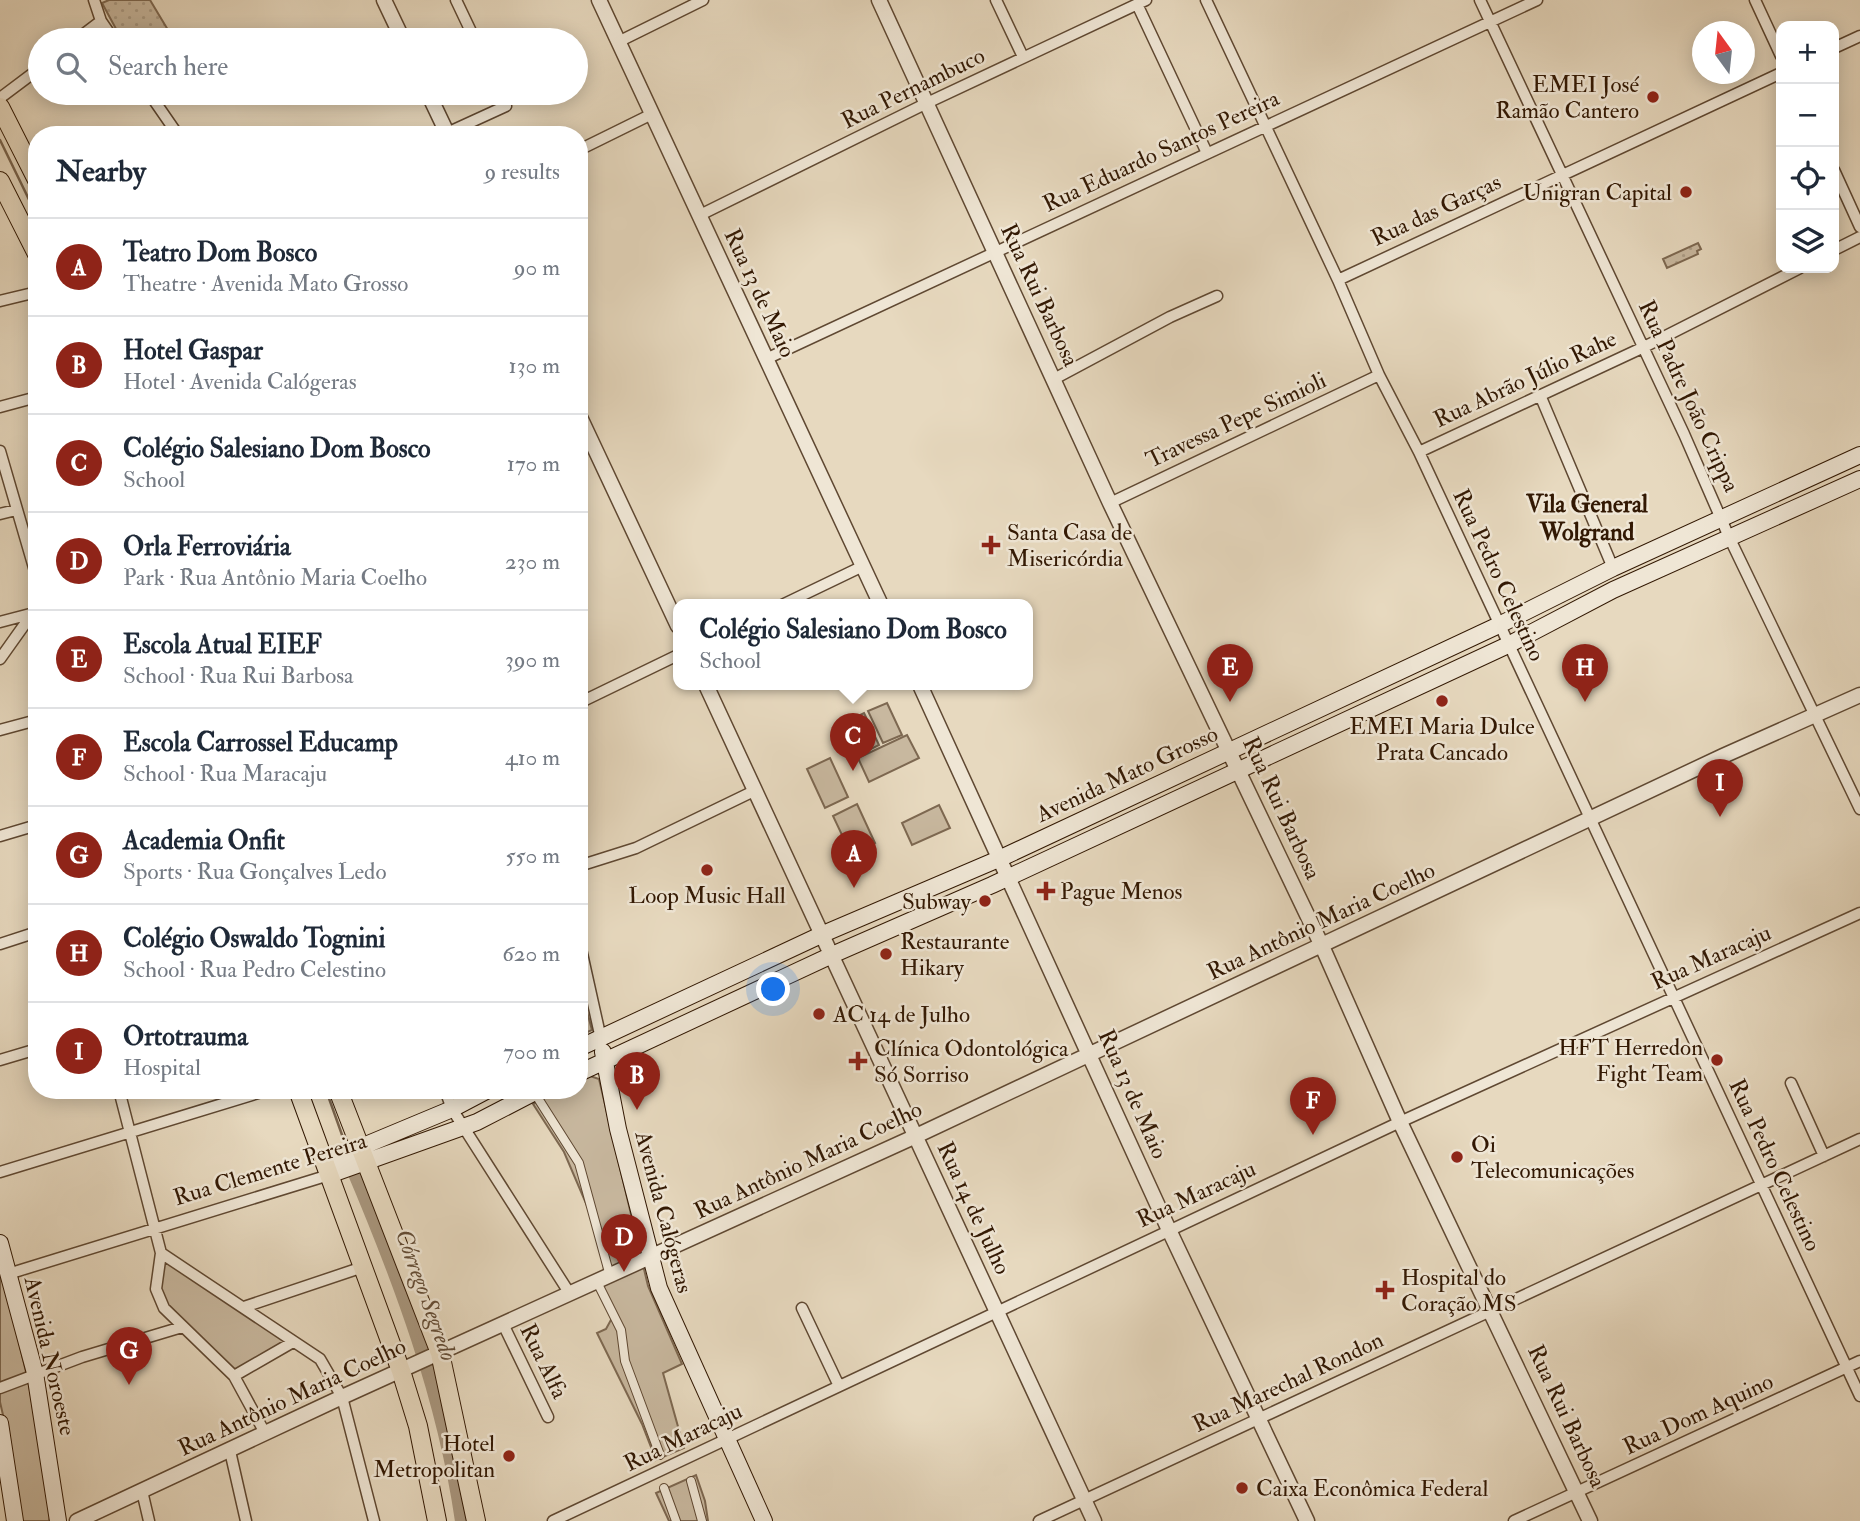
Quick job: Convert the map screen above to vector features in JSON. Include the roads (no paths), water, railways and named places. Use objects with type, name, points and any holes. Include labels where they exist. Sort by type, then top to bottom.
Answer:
[{"type":"main road","points":[[0,107],[28,162]]},
{"type":"main road","points":[[0,181],[28,236]]},
{"type":"main road","name":"Avenida Mato Grosso","points":[[601,1039],[823,934],[1001,858],[1499,625],[1613,568],[1860,455]]},
{"type":"main road","name":"Avenida Mato Grosso","points":[[604,1060],[1010,877],[1508,645],[1613,590],[1860,479]]},
{"type":"main road","points":[[1613,568],[1617,576],[1613,590]]},
{"type":"main road","points":[[588,1044],[601,1039]]},
{"type":"main road","name":"Avenida Calógeras","points":[[601,1039],[649,1258],[669,1314],[764,1521]]},
{"type":"main road","points":[[588,1068],[604,1060]]},
{"type":"main road","points":[[302,1099],[331,1167],[363,1266],[405,1369],[437,1521]]},
{"type":"main road","points":[[341,1099],[357,1158],[434,1356],[475,1521]]},
{"type":"main road","name":"Rua Clemente Pereira","points":[[357,1158],[471,1099]]},
{"type":"main road","name":"Rua Clemente Pereira","points":[[331,1167],[464,1126],[520,1099]]},
{"type":"main road","name":"Avenida Noroeste","points":[[0,1242],[36,1373],[58,1521]]},
{"type":"main road","points":[[0,1423],[15,1521]]},
{"type":"street","points":[[94,0],[106,28]]},
{"type":"street","points":[[384,0],[397,28]]},
{"type":"street","points":[[456,0],[469,28]]},
{"type":"street","name":"Rua 13 de Maio","points":[[599,0],[878,599]]},
{"type":"street","points":[[618,42],[703,0]]},
{"type":"street","name":"Rua Rui Barbosa","points":[[879,0],[1110,503],[1240,770],[1400,1122],[1590,1521]]},
{"type":"street","points":[[996,0],[1023,57]]},
{"type":"street","name":"Rua Pedro Celestino","points":[[1206,0],[1338,279],[1379,375],[1419,452],[1860,1396]]},
{"type":"street","name":"Rua Padre João Crippa","points":[[1480,0],[1644,347],[1729,537],[1860,809]]},
{"type":"street","name":"Rua Eduardo Santos Pereira","points":[[766,359],[1537,0]]},
{"type":"street","points":[[1755,0],[1776,45]]},
{"type":"street","points":[[1142,2],[1207,153]]},
{"type":"street","name":"Rua Pernambuco","points":[[700,215],[927,103],[1142,2]]},
{"type":"street","points":[[92,28],[101,21]]},
{"type":"street","points":[[1839,46],[1860,36]]},
{"type":"street","name":"Rua das Garças","points":[[1338,279],[1776,75]]},
{"type":"street","points":[[0,98],[28,77]]},
{"type":"street","points":[[157,105],[172,126]]},
{"type":"street","points":[[434,105],[443,126]]},
{"type":"street","points":[[464,126],[506,105]]},
{"type":"street","points":[[588,146],[652,114]]},
{"type":"street","points":[[1839,181],[1860,227]]},
{"type":"street","points":[[1839,248],[1860,237]]},
{"type":"street","name":"Rua Abrão Júlio Rahe","points":[[1419,452],[1644,347],[1790,273]]},
{"type":"street","points":[[0,301],[28,294]]},
{"type":"street","points":[[1054,379],[1170,317],[1217,296]]},
{"type":"street","name":"Travessa Pepe Simioli","points":[[1110,503],[1379,375]]},
{"type":"street","points":[[1539,396],[1613,568]]},
{"type":"street","points":[[0,407],[28,399]]},
{"type":"street","points":[[588,434],[673,615]]},
{"type":"street","points":[[0,451],[28,549]]},
{"type":"street","points":[[0,514],[16,510]]},
{"type":"street","points":[[794,599],[861,567]]},
{"type":"street","points":[[0,622],[28,615]]},
{"type":"street","points":[[0,659],[28,622]]},
{"type":"street","points":[[588,699],[673,657]]},
{"type":"street","name":"Rua 14 de Julho","points":[[708,690],[1094,1521]]},
{"type":"street","name":"Rua 13 de Maio","points":[[922,690],[1091,1054],[1169,1230],[1307,1521]]},
{"type":"street","name":"Rua Antônio Maria Coelho","points":[[77,1521],[342,1397],[916,1136],[1860,695]]},
{"type":"street","points":[[0,730],[28,722]]},
{"type":"street","points":[[588,863],[636,848],[755,790]]},
{"type":"street","points":[[0,836],[28,828]]},
{"type":"street","name":"Rua Maracaju","points":[[553,1521],[1400,1122],[1860,913]]},
{"type":"street","points":[[0,944],[28,935]]},
{"type":"street","name":"Avenida Calógeras","points":[[588,980],[601,1039]]},
{"type":"street","points":[[0,1060],[28,1052]]},
{"type":"street","points":[[1791,1083],[1824,1156]]},
{"type":"street","points":[[121,1099],[161,1253],[156,1289],[164,1308],[234,1376],[265,1433]]},
{"type":"street","points":[[0,1172],[129,1130],[237,1099]]},
{"type":"street","points":[[448,1099],[452,1109],[570,1294]]},
{"type":"street","points":[[541,1099],[579,1163],[603,1279],[621,1331],[625,1362],[660,1455]]},
{"type":"street","name":"Rua Marechal Rondon","points":[[1039,1521],[1860,1139]]},
{"type":"street","name":"Rua Clemente Pereira","points":[[8,1274],[154,1229],[331,1167]]},
{"type":"street","points":[[161,1253],[320,1359],[342,1397],[374,1521]]},
{"type":"street","points":[[244,1307],[363,1266]]},
{"type":"street","points":[[802,1308],[839,1386]]},
{"type":"street","name":"Rua Alfa","points":[[503,1324],[548,1417]]},
{"type":"street","points":[[0,1388],[36,1373],[182,1327]]},
{"type":"street","points":[[234,1376],[293,1342]]},
{"type":"street","name":"Rua Dom Aquino","points":[[1514,1521],[1860,1361]]},
{"type":"street","points":[[230,1451],[246,1521]]},
{"type":"street","points":[[691,1481],[702,1521]]},
{"type":"street","points":[[664,1488],[676,1521]]},
{"type":"street","points":[[142,1491],[149,1521]]},
{"type":"waterway","name":"Córrego Segredo","points":[[0,140],[28,198]]},
{"type":"waterway","name":"Córrego Segredo","points":[[329,1099],[346,1146]]},
{"type":"waterway","name":"Córrego Segredo","points":[[352,1164],[404,1295],[433,1384],[463,1521]]},
{"type":"place","name":"EMEI José Ramão Cantero","points":[[1653,97]]},
{"type":"place","name":"Unigran Capital","points":[[1686,192]]},
{"type":"place","name":"Santa Casa de Misericórdia","points":[[991,545]]},
{"type":"place","name":"EMEI Maria Dulce Prata Cancado","points":[[1442,701]]},
{"type":"place","name":"Escola Atual EIEF","points":[[1230,702]]},
{"type":"place","name":"Colégio Oswaldo Tognini","points":[[1585,702]]},
{"type":"place","name":"Colégio Salesiano Dom Bosco","points":[[853,771]]},
{"type":"place","name":"Ortotrauma","points":[[1720,817]]},
{"type":"place","name":"Loop Music Hall","points":[[707,870]]},
{"type":"place","name":"Teatro Dom Bosco","points":[[854,888]]},
{"type":"place","name":"Pague Menos","points":[[1046,891]]},
{"type":"place","name":"Subway","points":[[985,901]]},
{"type":"place","name":"Restaurante Hikary","points":[[886,954]]},
{"type":"place","name":"AC 14 de Julho","points":[[819,1014]]},
{"type":"place","name":"HFT Herredon Fight Team","points":[[1717,1060]]},
{"type":"place","name":"Clínica Odontológica Só Sorriso","points":[[858,1061]]},
{"type":"place","name":"Hotel Gaspar","points":[[637,1110]]},
{"type":"place","name":"Escola Carrossel Educamp","points":[[1313,1135]]},
{"type":"place","name":"Oi Telecomunicações","points":[[1457,1157]]},
{"type":"place","name":"Orla Ferroviária","points":[[624,1272]]},
{"type":"place","name":"Hospital do Coração MS","points":[[1385,1290]]},
{"type":"place","name":"Academia Onfit","points":[[129,1385]]},
{"type":"place","name":"Hotel Metropolitan","points":[[509,1456]]},
{"type":"place","name":"Caixa Econômica Federal","points":[[1242,1488]]},
{"type":"district","name":"Vila General Wolgrand","points":[[1587,518]]}]
